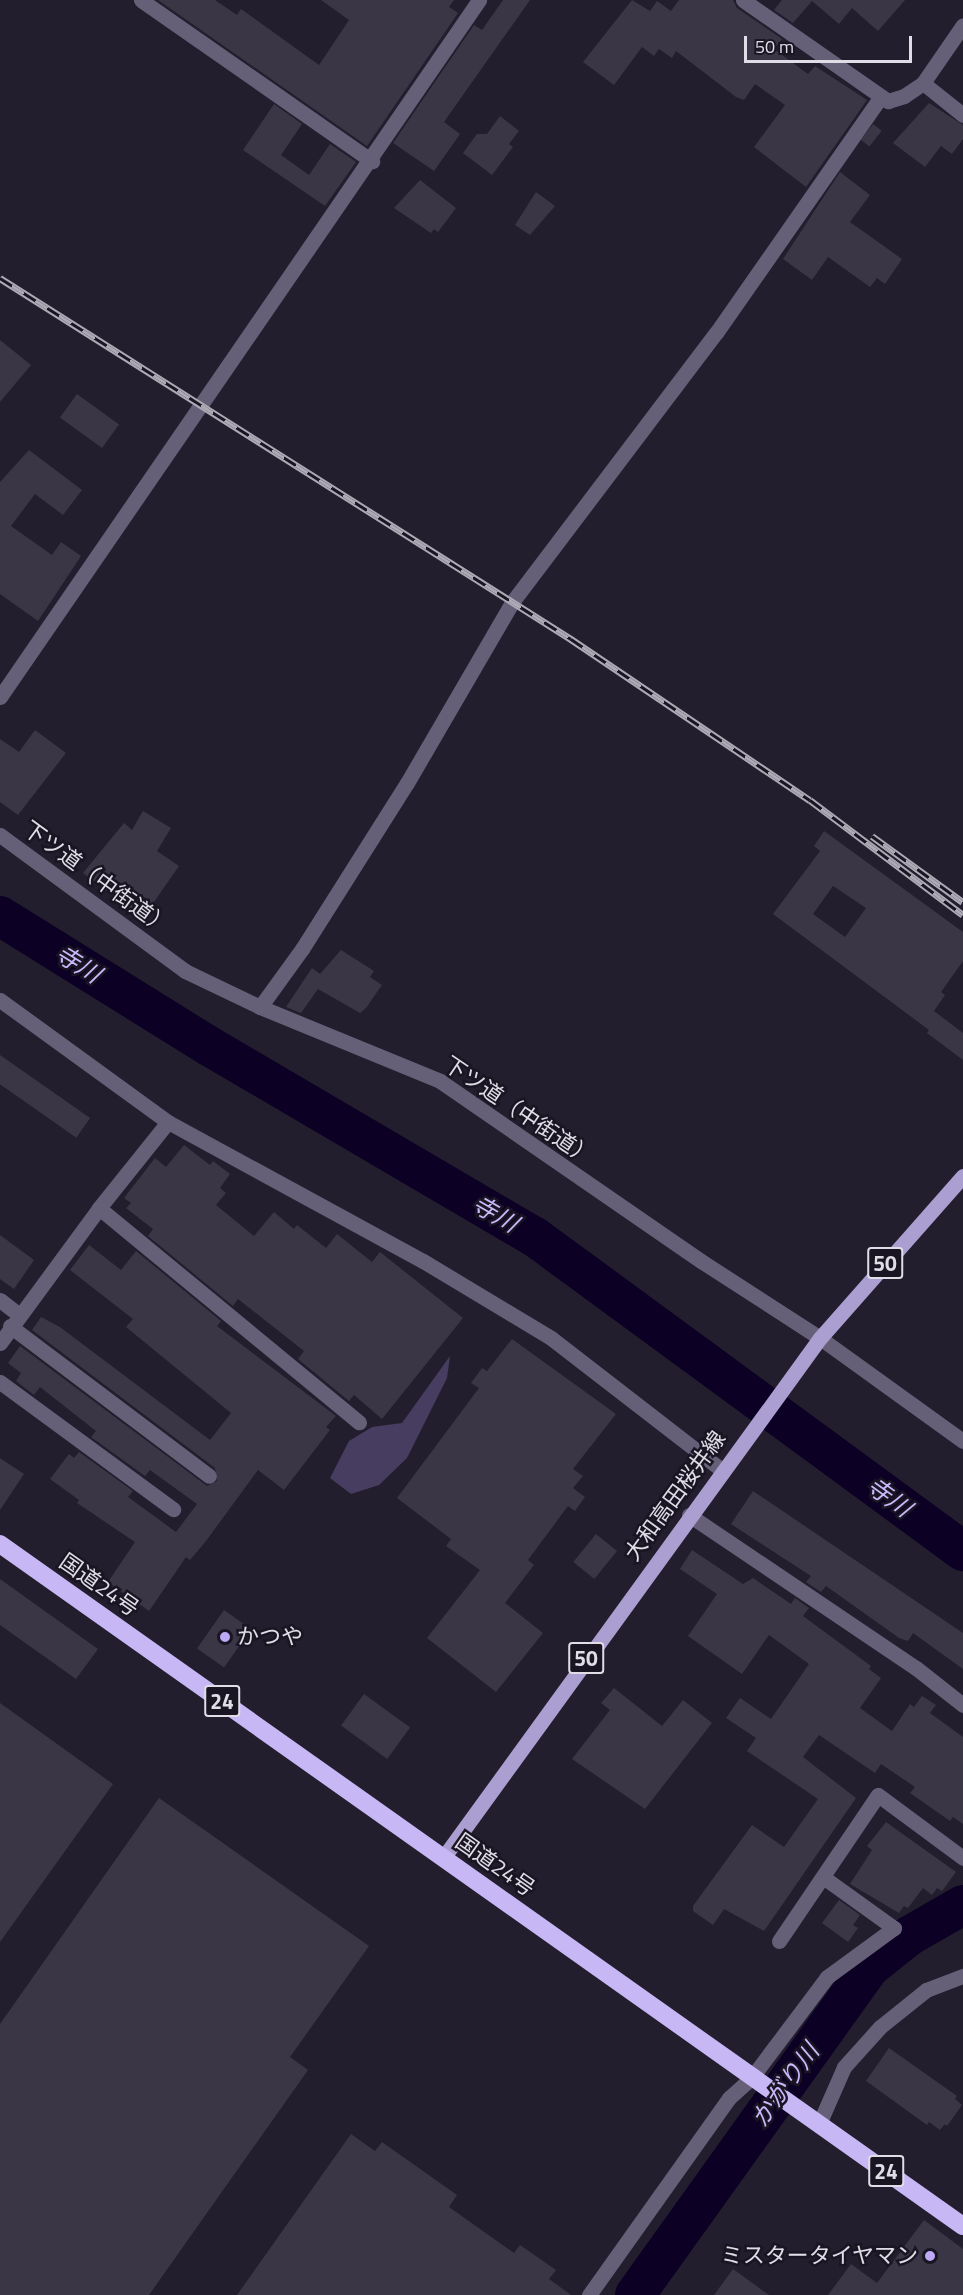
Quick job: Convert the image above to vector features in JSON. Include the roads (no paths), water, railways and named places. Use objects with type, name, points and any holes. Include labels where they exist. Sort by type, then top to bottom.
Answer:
[{"type":"highway","name":"国道24号","points":[[0,1544],[963,2226]]},
{"type":"main road","name":"大和高田桜井線","points":[[443,1858],[689,1515],[820,1338],[963,1176]]},
{"type":"street","points":[[141,0],[372,161]]},
{"type":"street","points":[[0,697],[218,377],[372,161],[479,0]]},
{"type":"street","points":[[743,0],[880,98],[904,96],[923,83],[963,25]]},
{"type":"street","points":[[923,83],[963,116]]},
{"type":"street","points":[[260,1007],[302,949],[407,783],[513,601],[716,333],[880,98]]},
{"type":"street","name":"下ツ道（中街道）","points":[[0,835],[185,970],[260,1007],[440,1081],[692,1255],[820,1338],[963,1441]]},
{"type":"street","points":[[0,1000],[168,1122],[423,1261],[551,1338],[726,1464]]},
{"type":"street","points":[[0,1343],[99,1209],[168,1122]]},
{"type":"street","points":[[99,1209],[359,1422]]},
{"type":"street","points":[[0,1300],[15,1320],[209,1476]]},
{"type":"street","points":[[0,1382],[173,1509]]},
{"type":"street","points":[[689,1515],[916,1668],[963,1705]]},
{"type":"street","points":[[779,1941],[878,1795],[963,1858]]},
{"type":"street","points":[[589,2295],[729,2098],[756,2079],[827,1977],[894,1928],[823,1877]]},
{"type":"street","points":[[814,2120],[844,2067],[880,2027],[926,1990],[963,1976]]},
{"type":"waterway","name":"寺川","points":[[0,916],[209,1046],[535,1237],[963,1551]]},
{"type":"waterway","name":"かがり川","points":[[635,2295],[870,1967],[909,1936],[963,1905]]},
{"type":"railway","points":[[0,278],[571,639],[810,800],[963,915]]},
{"type":"railway","points":[[872,836],[963,902]]},
{"type":"place","name":"かつや","points":[[225,1637]]},
{"type":"place","name":"ミスタータイヤマン","points":[[930,2256]]}]
